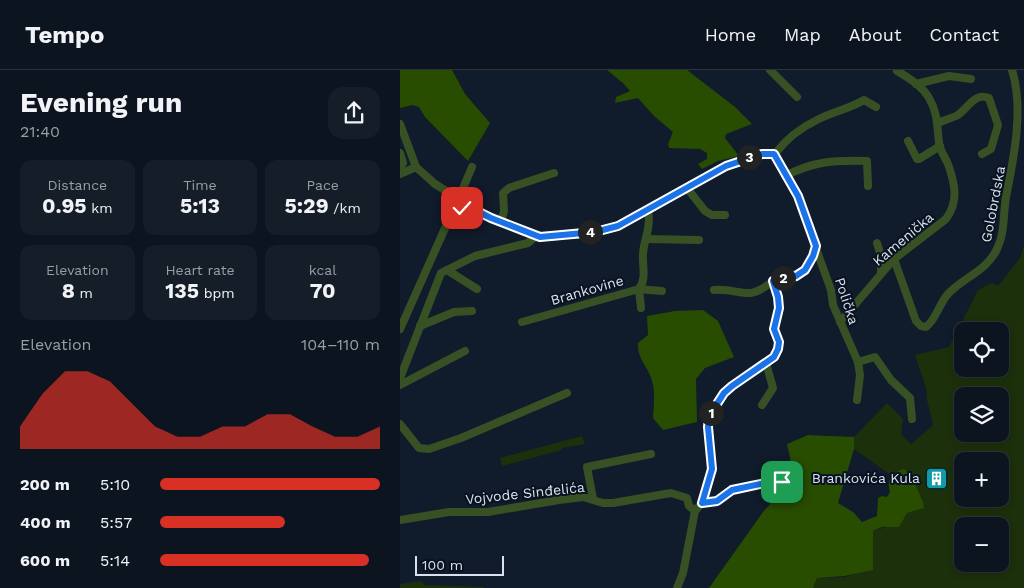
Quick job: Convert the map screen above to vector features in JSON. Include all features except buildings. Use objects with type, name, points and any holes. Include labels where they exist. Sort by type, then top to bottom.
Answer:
[{"type":"street","points":[[770,70],[797,97]]},
{"type":"street","name":"Kamenička","points":[[840,322],[894,259],[936,227],[952,211],[955,200],[955,191],[948,164],[940,146],[938,123],[930,99],[916,84],[898,70]]},
{"type":"street","name":"Golobrdska","points":[[894,259],[916,321],[921,326],[926,327],[932,322],[936,310],[947,296],[968,277],[983,268],[996,252],[1002,238],[1005,205],[1014,164],[1021,109],[1020,89],[1012,70]]},
{"type":"street","points":[[916,84],[949,76],[971,79]]},
{"type":"street","points":[[938,123],[959,114],[975,99],[986,97],[990,101],[998,128],[992,149],[982,154]]},
{"type":"street","points":[[774,154],[784,142],[801,128],[817,120],[864,100],[876,107]]},
{"type":"street","points":[[401,129],[416,167],[450,201],[516,229],[552,237],[595,232],[618,226],[739,160],[762,154],[774,154]]},
{"type":"street","points":[[908,141],[919,159],[940,146]]},
{"type":"street","points":[[400,154],[403,163],[400,168]]},
{"type":"street","points":[[714,290],[727,289],[750,294],[762,290],[773,281],[796,276],[805,270],[813,256],[816,246],[798,196],[774,154]]},
{"type":"street","points":[[785,176],[802,167],[824,161],[867,161],[868,186]]},
{"type":"street","points":[[400,174],[416,167]]},
{"type":"street","points":[[400,330],[446,226],[450,201],[461,193],[472,167]]},
{"type":"street","points":[[501,222],[504,211],[503,193],[509,188],[554,173]]},
{"type":"street","points":[[687,188],[705,211],[712,215],[725,215]]},
{"type":"street","points":[[446,226],[462,207],[465,198],[461,193]]},
{"type":"street","name":"Brankovine","points":[[522,322],[639,289],[643,283],[643,254],[649,229],[648,209]]},
{"type":"street","points":[[400,378],[442,273],[475,256],[528,243],[537,235]]},
{"type":"street","points":[[647,238],[699,240]]},
{"type":"street","points":[[877,243],[882,256],[881,272]]},
{"type":"street","name":"Polička","points":[[816,246],[831,290],[833,305],[858,362],[860,374],[857,400]]},
{"type":"street","points":[[447,270],[477,289]]},
{"type":"street","points":[[677,588],[695,511],[702,503],[712,469],[708,427],[709,416],[724,393],[774,357],[778,349],[779,342],[774,329],[779,308],[773,281]]},
{"type":"street","points":[[641,308],[639,289],[662,291]]},
{"type":"street","points":[[420,326],[454,312],[472,311]]},
{"type":"street","points":[[400,385],[465,351]]},
{"type":"street","points":[[858,362],[871,357],[879,360],[891,380],[910,398],[912,419]]},
{"type":"street","points":[[762,405],[773,388],[766,362]]},
{"type":"street","points":[[400,424],[419,448],[429,449],[461,438],[567,393]]},
{"type":"street","name":"Vojvode Sinđelića","points":[[593,499],[587,466],[651,454]]},
{"type":"street","points":[[702,503],[717,501],[732,490],[770,482],[782,482]]},
{"type":"street","name":"Vojvode Sinđelića","points":[[400,520],[449,512],[488,512],[583,497],[612,504],[672,494],[687,498],[689,506],[695,511]]},
{"type":"green space","points":[[400,70],[452,70],[465,94],[490,123],[468,161],[425,117],[419,107],[412,105],[400,108]]},
{"type":"green space","points":[[607,70],[687,70],[735,107],[752,124],[726,134],[725,138],[739,156],[718,161],[702,169],[698,164],[707,159],[707,153],[700,149],[669,148],[668,144],[673,132],[654,116],[638,98],[615,103],[616,97],[630,91]]},
{"type":"green space","points":[[1024,245],[1024,588],[813,588],[817,578],[844,577],[854,574],[873,531],[886,527],[907,513],[923,499],[914,485],[914,477],[895,471],[892,476],[854,449],[854,437],[887,403],[903,419],[901,434],[911,444],[933,425],[926,388],[915,355],[949,347],[954,337],[954,377],[1009,377],[1009,322],[962,322],[978,290],[991,283],[998,286],[1020,258]]},
{"type":"green space","points":[[703,310],[718,321],[734,357],[705,368],[696,379],[697,422],[663,430],[653,418],[653,386],[638,348],[638,343],[648,335],[647,316],[675,311]]},
{"type":"green space","points":[[808,435],[854,437],[854,449],[838,503],[853,512],[862,522],[877,516],[878,498],[882,496],[887,497],[890,492],[889,484],[891,477],[896,472],[904,469],[914,477],[924,508],[907,513],[899,527],[882,527],[873,531],[873,570],[844,576],[817,578],[813,588],[709,588],[763,512],[794,477],[787,444]]},
{"type":"green space","points":[[582,436],[585,444],[562,448],[562,450],[502,466],[500,458]]},
{"type":"green space","points":[[421,581],[425,585],[484,588],[400,588],[400,584]]},
{"type":"place","name":"Brankovića Kula","points":[[936,478]]},
{"type":"route","points":[[462,208],[479,212],[516,229],[540,237],[595,232],[618,226],[705,176],[739,160],[762,154],[774,154],[798,196],[816,246],[810,264],[805,270],[796,276],[773,281],[779,308],[778,321],[774,329],[779,342],[774,357],[724,393],[709,416],[708,440],[712,469],[702,503],[717,501],[732,490],[770,482],[782,482]]}]
